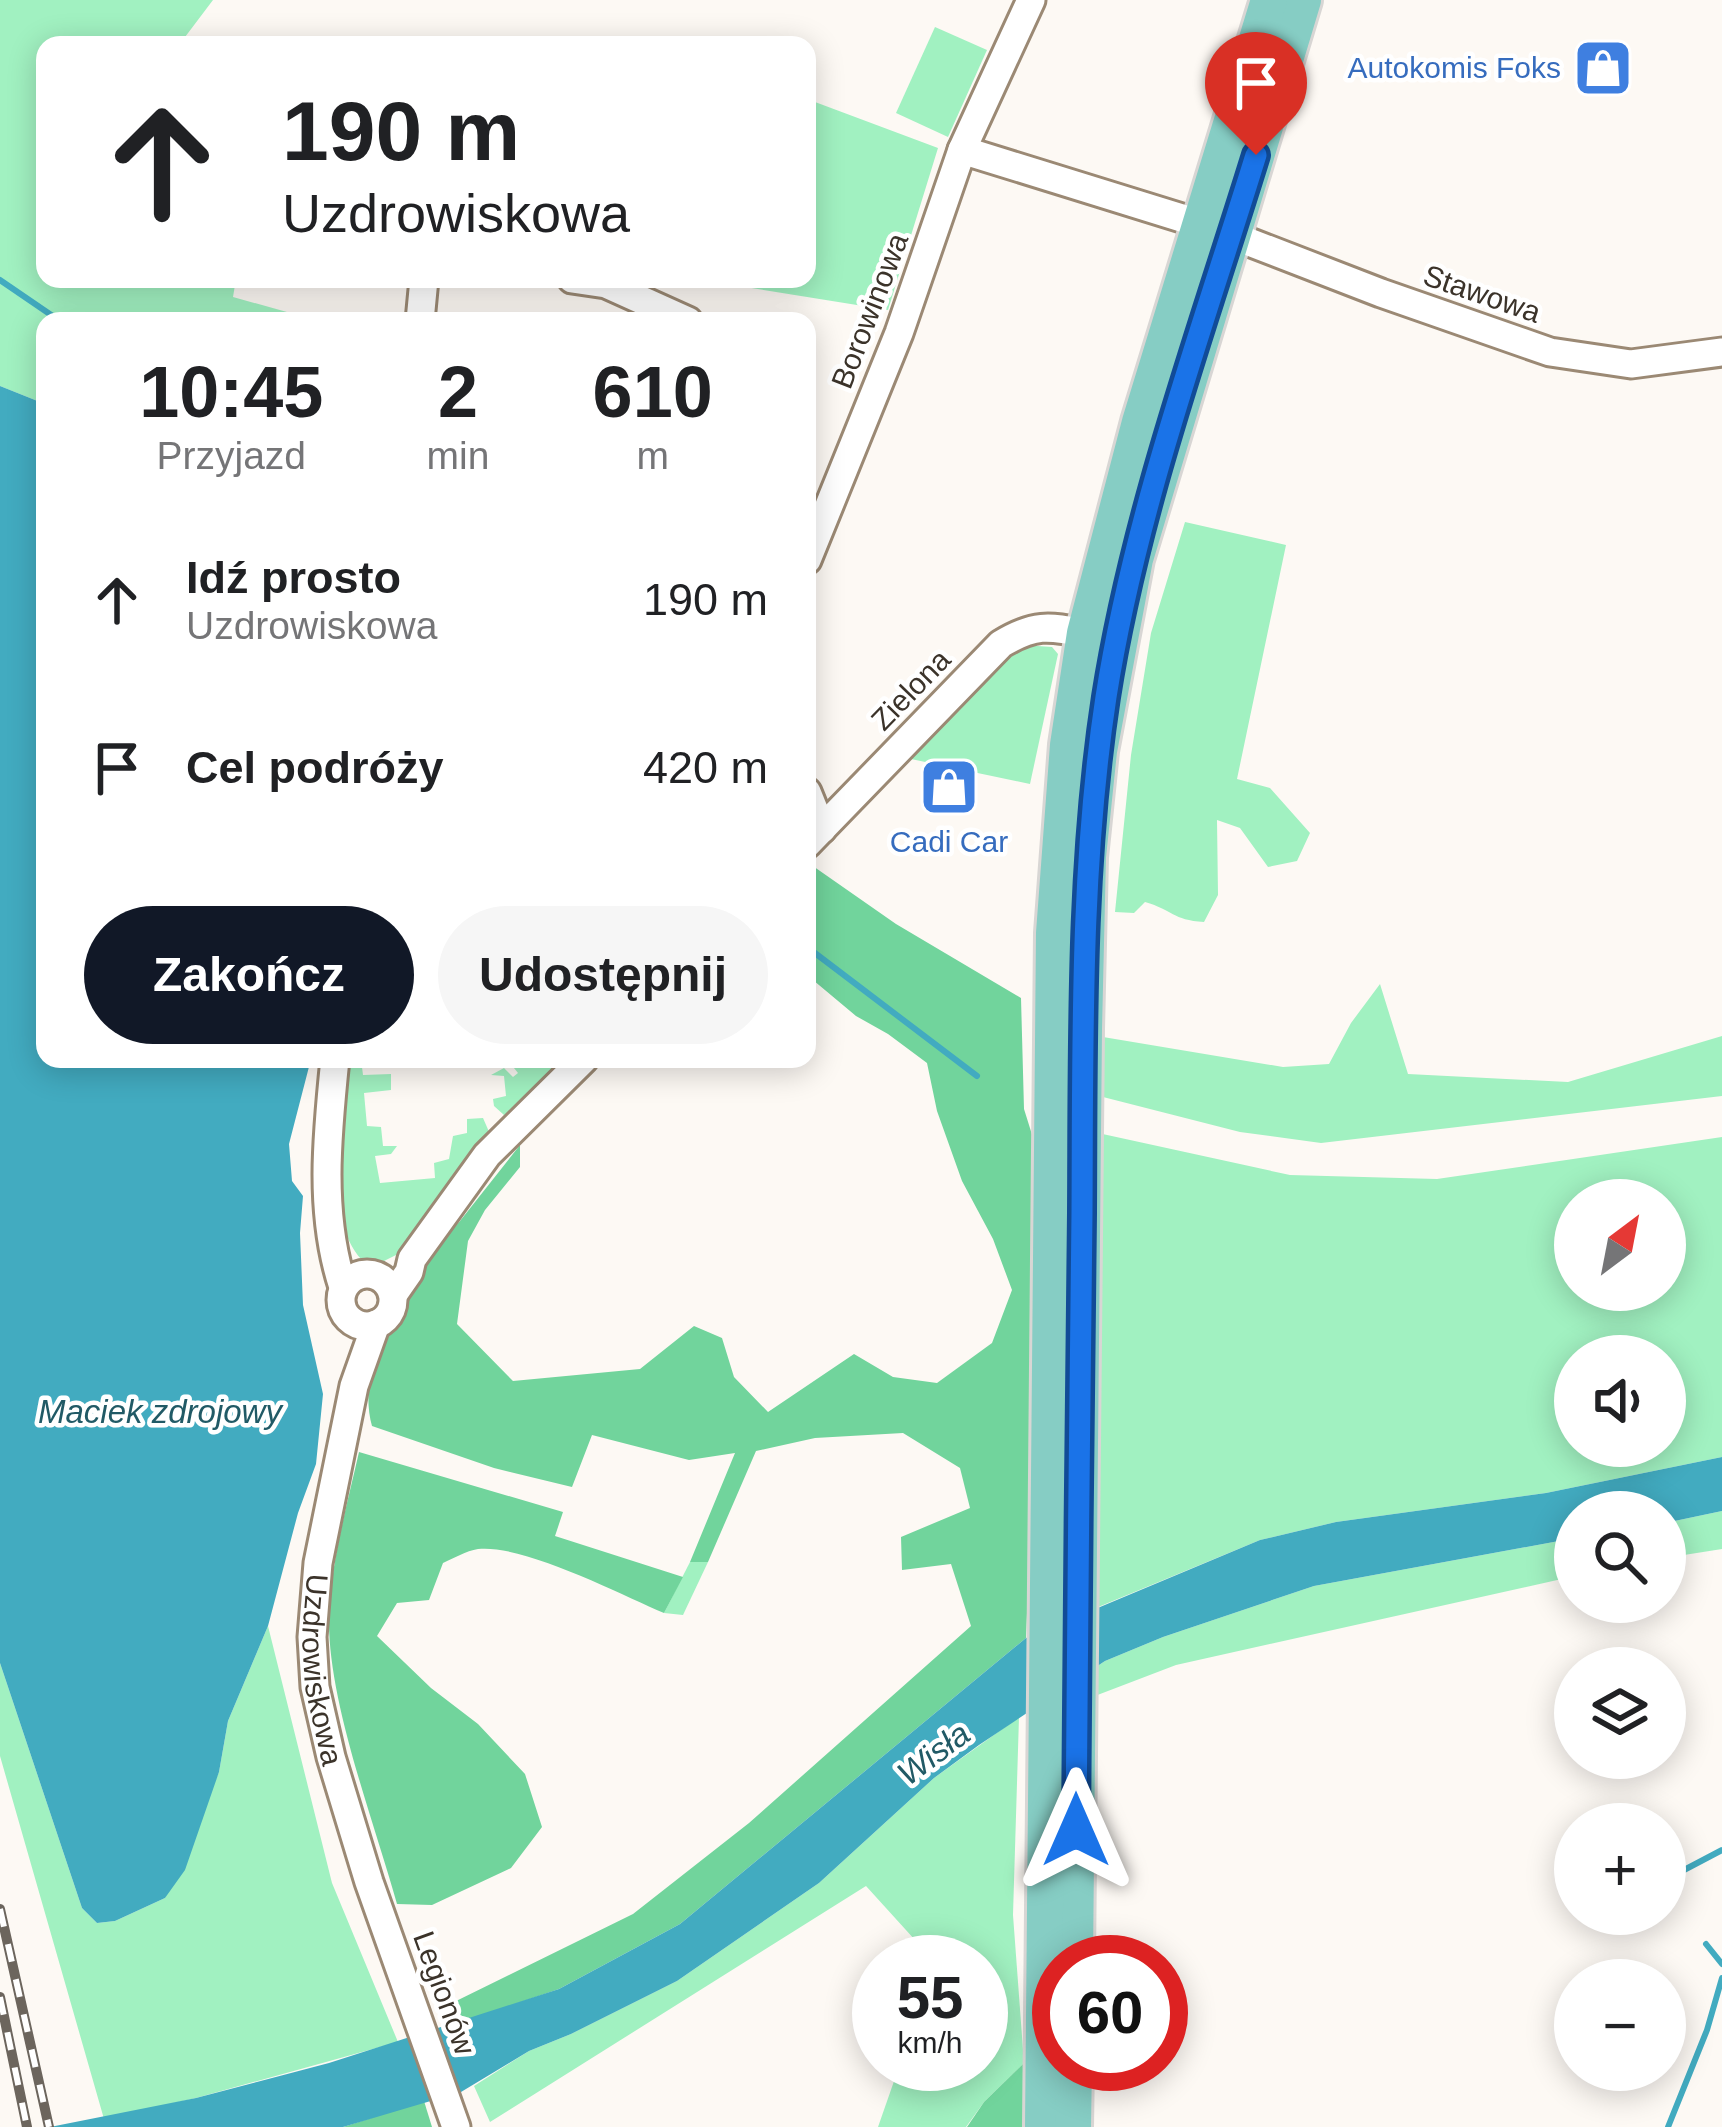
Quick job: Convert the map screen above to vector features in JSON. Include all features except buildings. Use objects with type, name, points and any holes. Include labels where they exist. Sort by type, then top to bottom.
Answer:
[{"type":"main road","points":[[1065,1309],[1088,857],[1106,695],[1135,559],[1221,220],[1213,184],[1268,0]]},
{"type":"main road","points":[[1043,2127],[1060,1837],[1064,1550],[1058,855],[1085,633],[1116,505],[1303,0]]},
{"type":"main road","points":[[1060,1837],[1072,1935]]},
{"type":"main road","points":[[1073,2127],[1074,2091]]},
{"type":"street","name":"Borowinowa","points":[[816,538],[892,352],[962,150],[1031,0]]},
{"type":"street","points":[[962,150],[1216,230]]},
{"type":"street","name":"Stawowa","points":[[1216,230],[1550,352],[1631,364],[1722,352]]},
{"type":"street","points":[[615,288],[668,312]]},
{"type":"street","name":"Zielona","points":[[816,836],[1001,644],[1027,629],[1052,627],[1085,633]]},
{"type":"street","points":[[334,1068],[326,1189],[335,1244],[368,1283],[412,1259],[487,1155],[575,1068]]},
{"type":"street","name":"Uzdrowiskowa","points":[[354,1386],[348,1318],[341,1306],[368,1283],[391,1311],[376,1324],[354,1386],[318,1563],[312,1636],[315,1687],[331,1757],[369,1882]]},
{"type":"street","points":[[348,1318],[364,1327],[376,1324]]},
{"type":"street","name":"Legionów","points":[[369,1882],[456,2127]]},
{"type":"green space","points":[[0,0],[213,0],[186,36],[36,36],[36,288],[234,288],[233,297],[287,312],[36,312],[36,400],[0,386]]},
{"type":"green space","points":[[935,27],[987,50],[948,137],[896,113]]},
{"type":"green space","points":[[816,102],[938,148],[888,310],[752,288],[816,288]]},
{"type":"green space","points":[[1185,522],[1286,545],[1237,779],[1270,788],[1310,833],[1297,861],[1268,867],[1240,828],[1217,820],[1218,895],[1204,922],[1145,902],[1134,913],[1115,912],[1131,755],[1151,633]]},
{"type":"green space","points":[[1023,645],[1052,647],[1058,654],[1030,784],[911,759],[1000,657]]},
{"type":"green space","points":[[816,868],[896,924],[1021,998],[1024,1109],[1039,1157],[1039,1320],[1026,1638],[680,1924],[559,1989],[454,2025],[450,2004],[633,1914],[749,1823],[971,1626],[951,1564],[902,1570],[901,1537],[970,1508],[960,1468],[903,1433],[815,1438],[756,1451],[708,1562],[690,1562],[735,1453],[689,1460],[592,1435],[572,1487],[494,1468],[372,1426],[370,1416],[373,1361],[403,1310],[404,1283],[520,1145],[520,1167],[485,1210],[468,1241],[457,1324],[513,1381],[640,1369],[694,1326],[722,1338],[734,1377],[768,1412],[854,1354],[893,1377],[937,1383],[992,1343],[1012,1290],[993,1239],[962,1181],[937,1111],[927,1063],[856,1016],[816,983]]},
{"type":"green space","points":[[1380,984],[1408,1074],[1568,1082],[1722,1036],[1722,1096],[1321,1143],[1240,1132],[1103,1097],[1103,1037],[1283,1067],[1329,1064]]},
{"type":"green space","points":[[340,1068],[362,1068],[363,1075],[391,1074],[391,1090],[364,1093],[367,1126],[381,1127],[383,1146],[397,1146],[391,1154],[375,1156],[380,1183],[435,1178],[434,1163],[449,1159],[453,1136],[467,1133],[467,1119],[483,1118],[490,1134],[402,1252],[382,1262],[362,1260],[349,1241],[337,1192]]},
{"type":"green space","points":[[504,1068],[513,1077],[518,1073],[514,1068],[560,1068],[514,1113],[504,1115],[493,1099],[506,1096],[504,1076],[491,1075]]},
{"type":"green space","points":[[1098,1133],[1290,1175],[1437,1179],[1722,1137],[1722,1457],[1686,1464],[1686,1335],[1554,1335],[1554,1467],[1673,1467],[1546,1493],[1336,1522],[1260,1540],[1091,1610]]},
{"type":"green space","points":[[359,1452],[563,1512],[555,1536],[683,1577],[664,1613],[545,1562],[478,1549],[443,1563],[429,1600],[397,1603],[377,1636],[431,1688],[478,1724],[525,1774],[542,1827],[511,1868],[432,1905],[397,1904],[354,1760],[330,1649],[330,1595]]},
{"type":"green space","points":[[1722,1511],[1722,1549],[1686,1555],[1686,1519]]},
{"type":"green space","points":[[1554,1542],[1554,1581],[1176,1665],[1087,1699],[1087,1673],[1105,1661],[1314,1586]]},
{"type":"green space","points":[[690,1562],[708,1562],[683,1615],[664,1613]]},
{"type":"green space","points":[[268,1626],[332,1883],[398,2042],[104,2119],[0,1756],[0,1663],[82,1908],[97,1923],[115,1921],[165,1898],[219,1772],[228,1721]]},
{"type":"green space","points":[[1019,1717],[1013,1915],[1024,2063],[1008,2079],[1008,1935],[910,1935],[866,1886],[490,2122],[474,2086],[529,2051],[677,1981],[819,1883],[934,1778]]},
{"type":"green space","points":[[1024,2063],[1025,2127],[967,2127],[995,2091],[1008,2091],[1008,2079]]},
{"type":"green space","points":[[891,2091],[995,2091],[966,2127],[878,2127]]},
{"type":"green space","points":[[424,2101],[432,2127],[343,2127]]},
{"type":"water","name":"Maciek zdrojowy","points":[[0,386],[36,400],[36,1068],[309,1068],[289,1144],[292,1181],[303,1196],[303,1305],[323,1394],[316,1464],[268,1626],[228,1721],[219,1772],[185,1870],[165,1898],[115,1921],[97,1923],[82,1908],[0,1663]]},
{"type":"water","points":[[1722,1457],[1722,1511],[1686,1519],[1686,1491],[1556,1491],[1686,1467]]},
{"type":"water","name":"Wisła","points":[[1554,1491],[1554,1542],[1314,1586],[1105,1661],[934,1778],[819,1883],[677,1981],[529,2051],[461,2092],[343,2127],[50,2127],[196,2098],[329,2063],[559,1989],[680,1924],[1026,1638],[1260,1540],[1336,1522]]},
{"type":"waterway","points":[[0,280],[47,312]]},
{"type":"waterway","points":[[816,954],[977,1076]]},
{"type":"waterway","points":[[1686,1869],[1722,1850]]},
{"type":"waterway","points":[[1706,1944],[1722,1964]]},
{"type":"waterway","points":[[1668,2127],[1707,2030],[1722,1978]]},
{"type":"railway","points":[[0,1909],[49,2127]]},
{"type":"railway","points":[[0,1997],[27,2127]]},
{"type":"place","name":"Autokomis Foks","points":[[1603,68]]},
{"type":"place","name":"Cadi Car","points":[[949,787]]},
{"type":"route","points":[[1076,1830],[1084,1029],[1088,857],[1095,786],[1106,695],[1135,559],[1256,155]]}]
